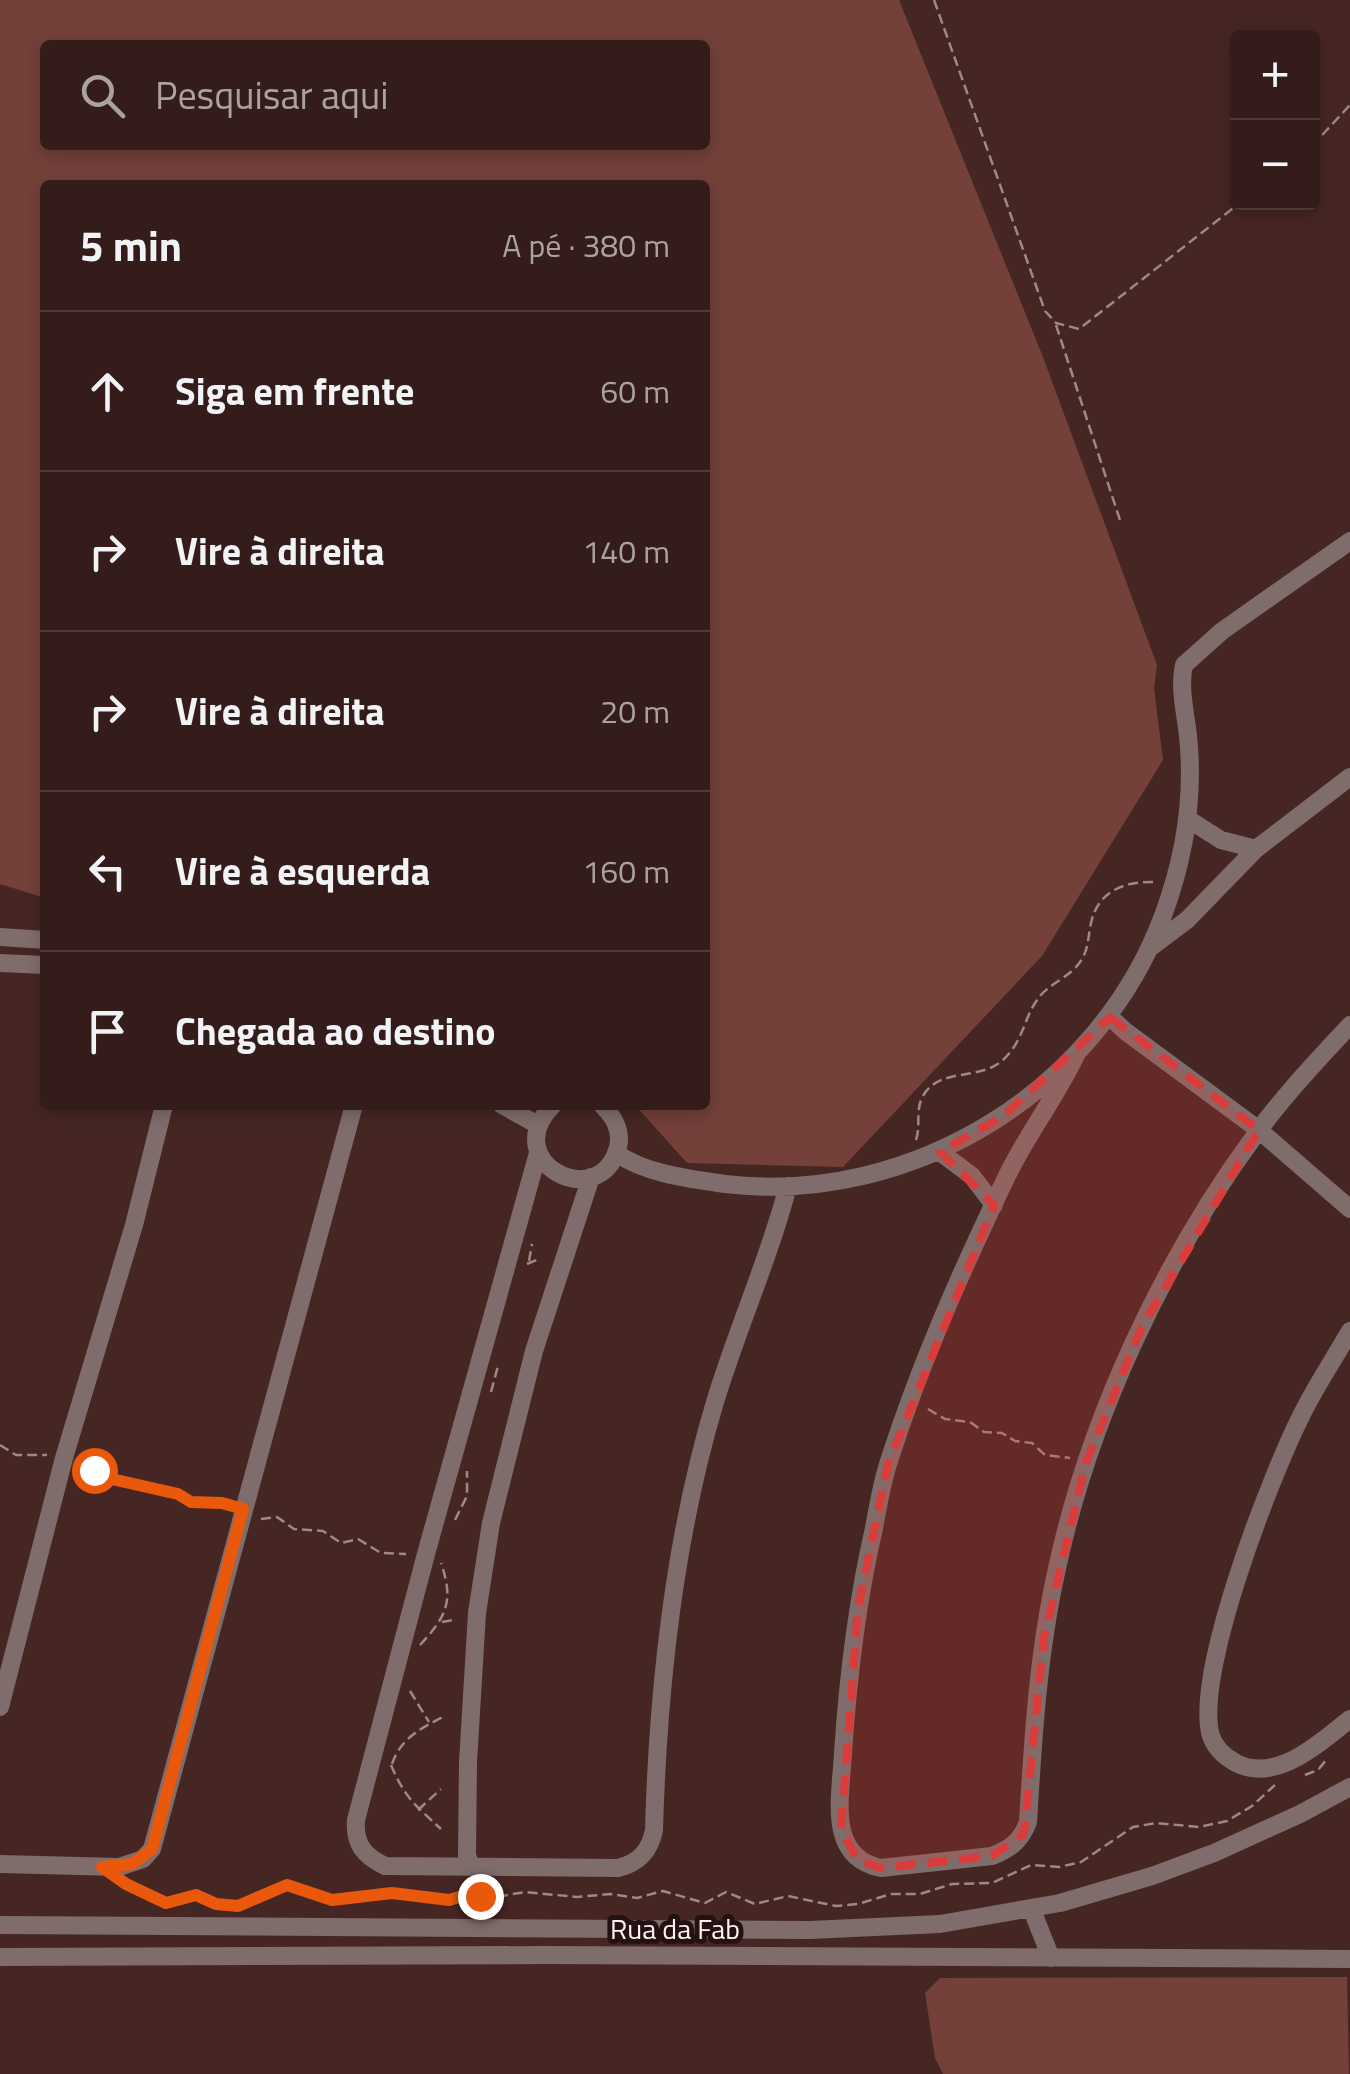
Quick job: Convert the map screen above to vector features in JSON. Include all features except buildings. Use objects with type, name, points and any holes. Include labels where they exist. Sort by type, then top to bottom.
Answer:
[{"type":"street","points":[[616,1153],[654,1170],[694,1179],[788,1186],[849,1179],[905,1164],[940,1152],[1003,1116],[1076,1055],[1110,1017],[1152,947],[1175,882],[1188,819],[1190,751],[1182,682],[1184,665],[1236,620],[1350,541]]},
{"type":"street","points":[[1152,947],[1187,920],[1256,850],[1350,777]]},
{"type":"street","points":[[1188,819],[1221,840],[1256,850]]},
{"type":"street","points":[[0,937],[40,940]]},
{"type":"street","points":[[0,962],[40,965]]},
{"type":"street","points":[[1110,1017],[1258,1130],[1350,1209]]},
{"type":"street","points":[[1076,1055],[1007,1175],[950,1298],[888,1464],[863,1579],[850,1667],[841,1828],[849,1851],[866,1865],[880,1868],[992,1856],[1006,1851],[1024,1834],[1044,1638],[1056,1572],[1086,1463],[1142,1327],[1193,1230],[1258,1130],[1350,1025]]},
{"type":"street","points":[[0,1708],[64,1458],[134,1225],[163,1110]]},
{"type":"street","points":[[0,1864],[102,1867],[132,1864],[152,1849],[353,1110]]},
{"type":"street","points":[[511,1110],[538,1124]]},
{"type":"street","points":[[548,1110],[538,1124],[538,1152],[356,1820],[356,1838],[369,1857],[385,1866],[618,1868],[630,1865],[648,1849],[654,1830],[661,1704],[672,1609],[690,1509],[714,1405],[788,1186]]},
{"type":"street","points":[[472,1867],[468,1855],[468,1762],[477,1613],[491,1523],[534,1351],[592,1177],[611,1163],[616,1153],[618,1126],[606,1110]]},
{"type":"street","points":[[538,1152],[562,1177],[592,1177]]},
{"type":"street","points":[[940,1152],[972,1176],[994,1205]]},
{"type":"street","points":[[1350,1331],[1302,1414],[1258,1518],[1220,1642],[1211,1737],[1226,1756],[1260,1769],[1299,1756],[1350,1719]]},
{"type":"street","points":[[0,1926],[810,1930],[940,1924],[1032,1910],[1137,1881],[1214,1853],[1350,1787]]},
{"type":"street","points":[[1032,1910],[1051,1958]]},
{"type":"street","name":"Rua da Fab","points":[[0,1957],[1350,1960]]},
{"type":"path","points":[[934,0],[1045,310],[1056,324],[1120,520]]},
{"type":"path","points":[[1320,137],[1350,105]]},
{"type":"path","points":[[1056,324],[1080,329],[1231,210]]},
{"type":"path","points":[[905,1164],[920,1128],[921,1098],[943,1078],[986,1072],[1002,1062],[1021,1040],[1036,1000],[1080,963],[1090,943],[1095,909],[1105,897],[1120,885],[1175,882]]},
{"type":"path","points":[[493,1389],[500,1392]]},
{"type":"path","points":[[910,1404],[934,1411],[945,1419],[970,1422],[984,1432],[1002,1432],[1015,1442],[1032,1443],[1046,1455],[1086,1463]]},
{"type":"path","points":[[0,1444],[16,1455],[64,1458],[116,1480],[165,1489],[200,1504],[222,1503],[264,1520],[277,1517],[294,1529],[322,1531],[341,1542],[358,1539],[381,1553],[426,1554],[442,1564],[448,1604],[441,1622],[414,1652]]},
{"type":"path","points":[[465,1505],[473,1506]]},
{"type":"path","points":[[441,1622],[454,1620]]},
{"type":"path","points":[[407,1688],[430,1723]]},
{"type":"path","points":[[391,1765],[397,1748],[444,1716]]},
{"type":"path","points":[[1302,1775],[1318,1770],[1330,1752]]},
{"type":"path","points":[[384,1758],[417,1811],[440,1829]]},
{"type":"path","points":[[102,1867],[126,1884],[166,1903],[196,1895],[216,1904],[238,1906],[287,1885],[332,1900],[392,1893],[456,1900],[470,1894],[496,1897],[525,1892],[637,1898],[663,1891],[705,1903],[726,1892],[754,1904],[788,1896],[822,1905],[858,1904],[891,1894],[920,1894],[952,1884],[992,1883],[1030,1865],[1071,1865],[1092,1856],[1121,1832],[1146,1824],[1200,1826],[1227,1821],[1252,1806],[1280,1781]]},
{"type":"path","points":[[417,1811],[441,1790]]},
{"type":"highlighted area","points":[[1110,1017],[1259,1130],[1142,1327],[1086,1463],[1044,1638],[1024,1834],[992,1856],[881,1868],[857,1860],[841,1828],[858,1608],[888,1464],[994,1205],[940,1152],[1003,1116]]},
{"type":"shaded area","points":[[0,0],[899,0],[1043,357],[1157,665],[1154,688],[1163,760],[1042,956],[843,1167],[687,1163],[639,1110],[710,1110],[710,180],[40,180],[40,896],[0,884]]},
{"type":"shaded area","points":[[1347,1977],[1349,2074],[943,2074],[935,2058],[925,1993],[940,1978]]},
{"type":"route","points":[[94,1470],[116,1480],[165,1489],[191,1502],[222,1503],[243,1509],[152,1849],[132,1864],[102,1867],[126,1884],[166,1903],[196,1895],[216,1904],[238,1906],[287,1885],[332,1900],[392,1893],[427,1894],[449,1900],[470,1894],[480,1896]]}]
